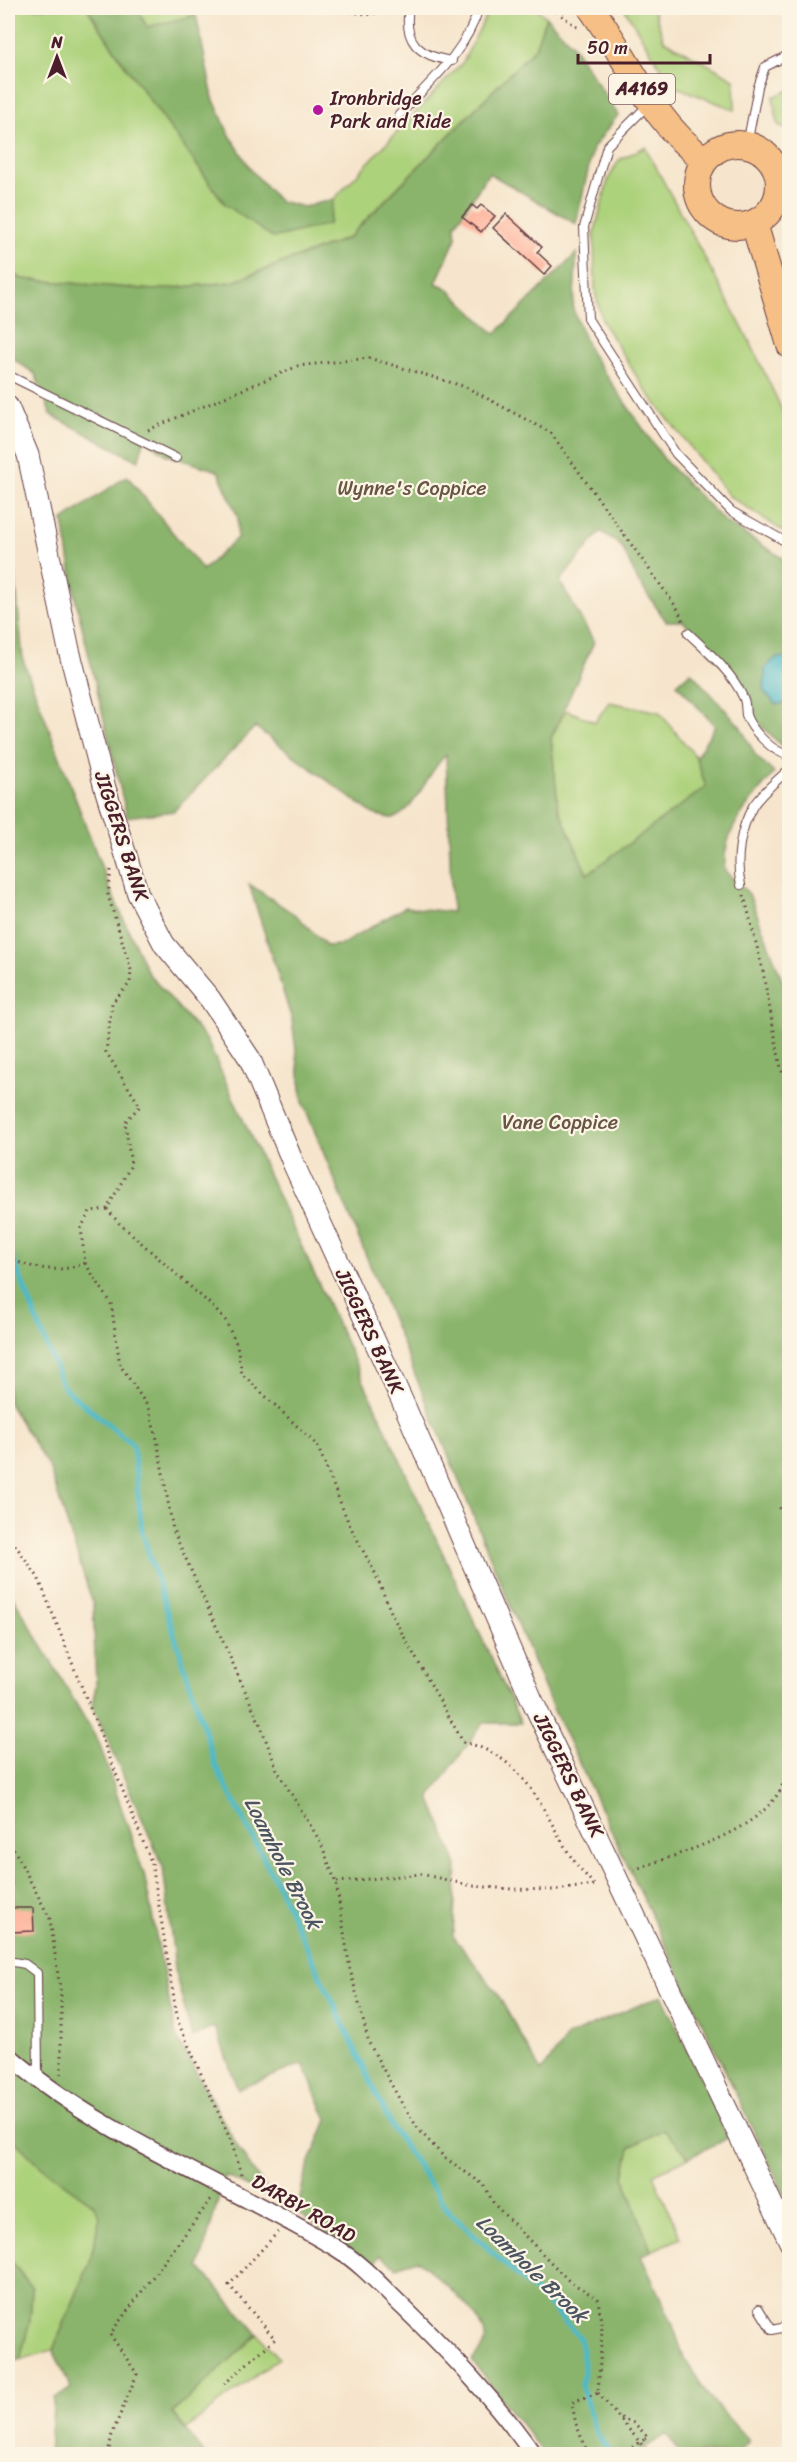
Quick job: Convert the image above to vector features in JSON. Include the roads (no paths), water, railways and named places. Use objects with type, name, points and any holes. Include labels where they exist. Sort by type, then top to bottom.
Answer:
[{"type":"main road","name":"A4169","points":[[591,8],[650,103],[683,145],[705,160]]},
{"type":"main road","points":[[747,145],[766,155],[784,172],[778,196],[765,216],[754,223],[741,226],[728,225],[706,211],[699,199],[697,186],[699,172],[705,160],[724,146],[747,145]]},
{"type":"main road","points":[[754,223],[789,345]]},
{"type":"street","name":"JIGGERS BANK","points":[[8,407],[28,455],[69,650],[105,788],[138,894],[165,944],[210,999],[250,1059],[294,1165],[405,1407],[532,1700],[618,1877],[789,2242]]},
{"type":"street","name":"DARBY ROAD","points":[[8,2055],[60,2096],[102,2123],[249,2199],[337,2249],[361,2267],[479,2383],[532,2454]]},
{"type":"lane","points":[[409,8],[408,33],[418,50],[434,58],[452,61]]},
{"type":"lane","points":[[399,114],[452,61],[465,42],[479,8]]},
{"type":"lane","points":[[747,145],[758,87],[765,67],[789,54]]},
{"type":"lane","points":[[650,103],[607,146],[584,227],[588,319],[676,454],[731,511],[789,544]]},
{"type":"lane","points":[[8,375],[176,458]]},
{"type":"lane","points":[[688,633],[717,662],[744,698],[747,717],[761,738],[784,755],[789,755]]},
{"type":"lane","points":[[741,885],[737,869],[739,847],[753,806],[789,768]]},
{"type":"lane","points":[[8,1961],[26,1964],[36,1973],[38,2079]]},
{"type":"lane","points":[[759,2309],[772,2330],[789,2326]]},
{"type":"water","points":[[789,657],[789,703],[776,704],[764,692],[765,668],[776,658]]},
{"type":"waterway","name":"Loamhole Brook","points":[[8,1246],[63,1387],[133,1445],[142,1532],[216,1767],[273,1876],[393,2129],[449,2212],[548,2304],[580,2338],[584,2365],[581,2385],[596,2432],[611,2454]]},
{"type":"place","name":"Ironbridge Park and Ride","points":[[318,110]]},
{"type":"park label","name":"Wynne's Coppice","points":[[412,488]]},
{"type":"park label","name":"Vane Coppice","points":[[560,1122]]}]
